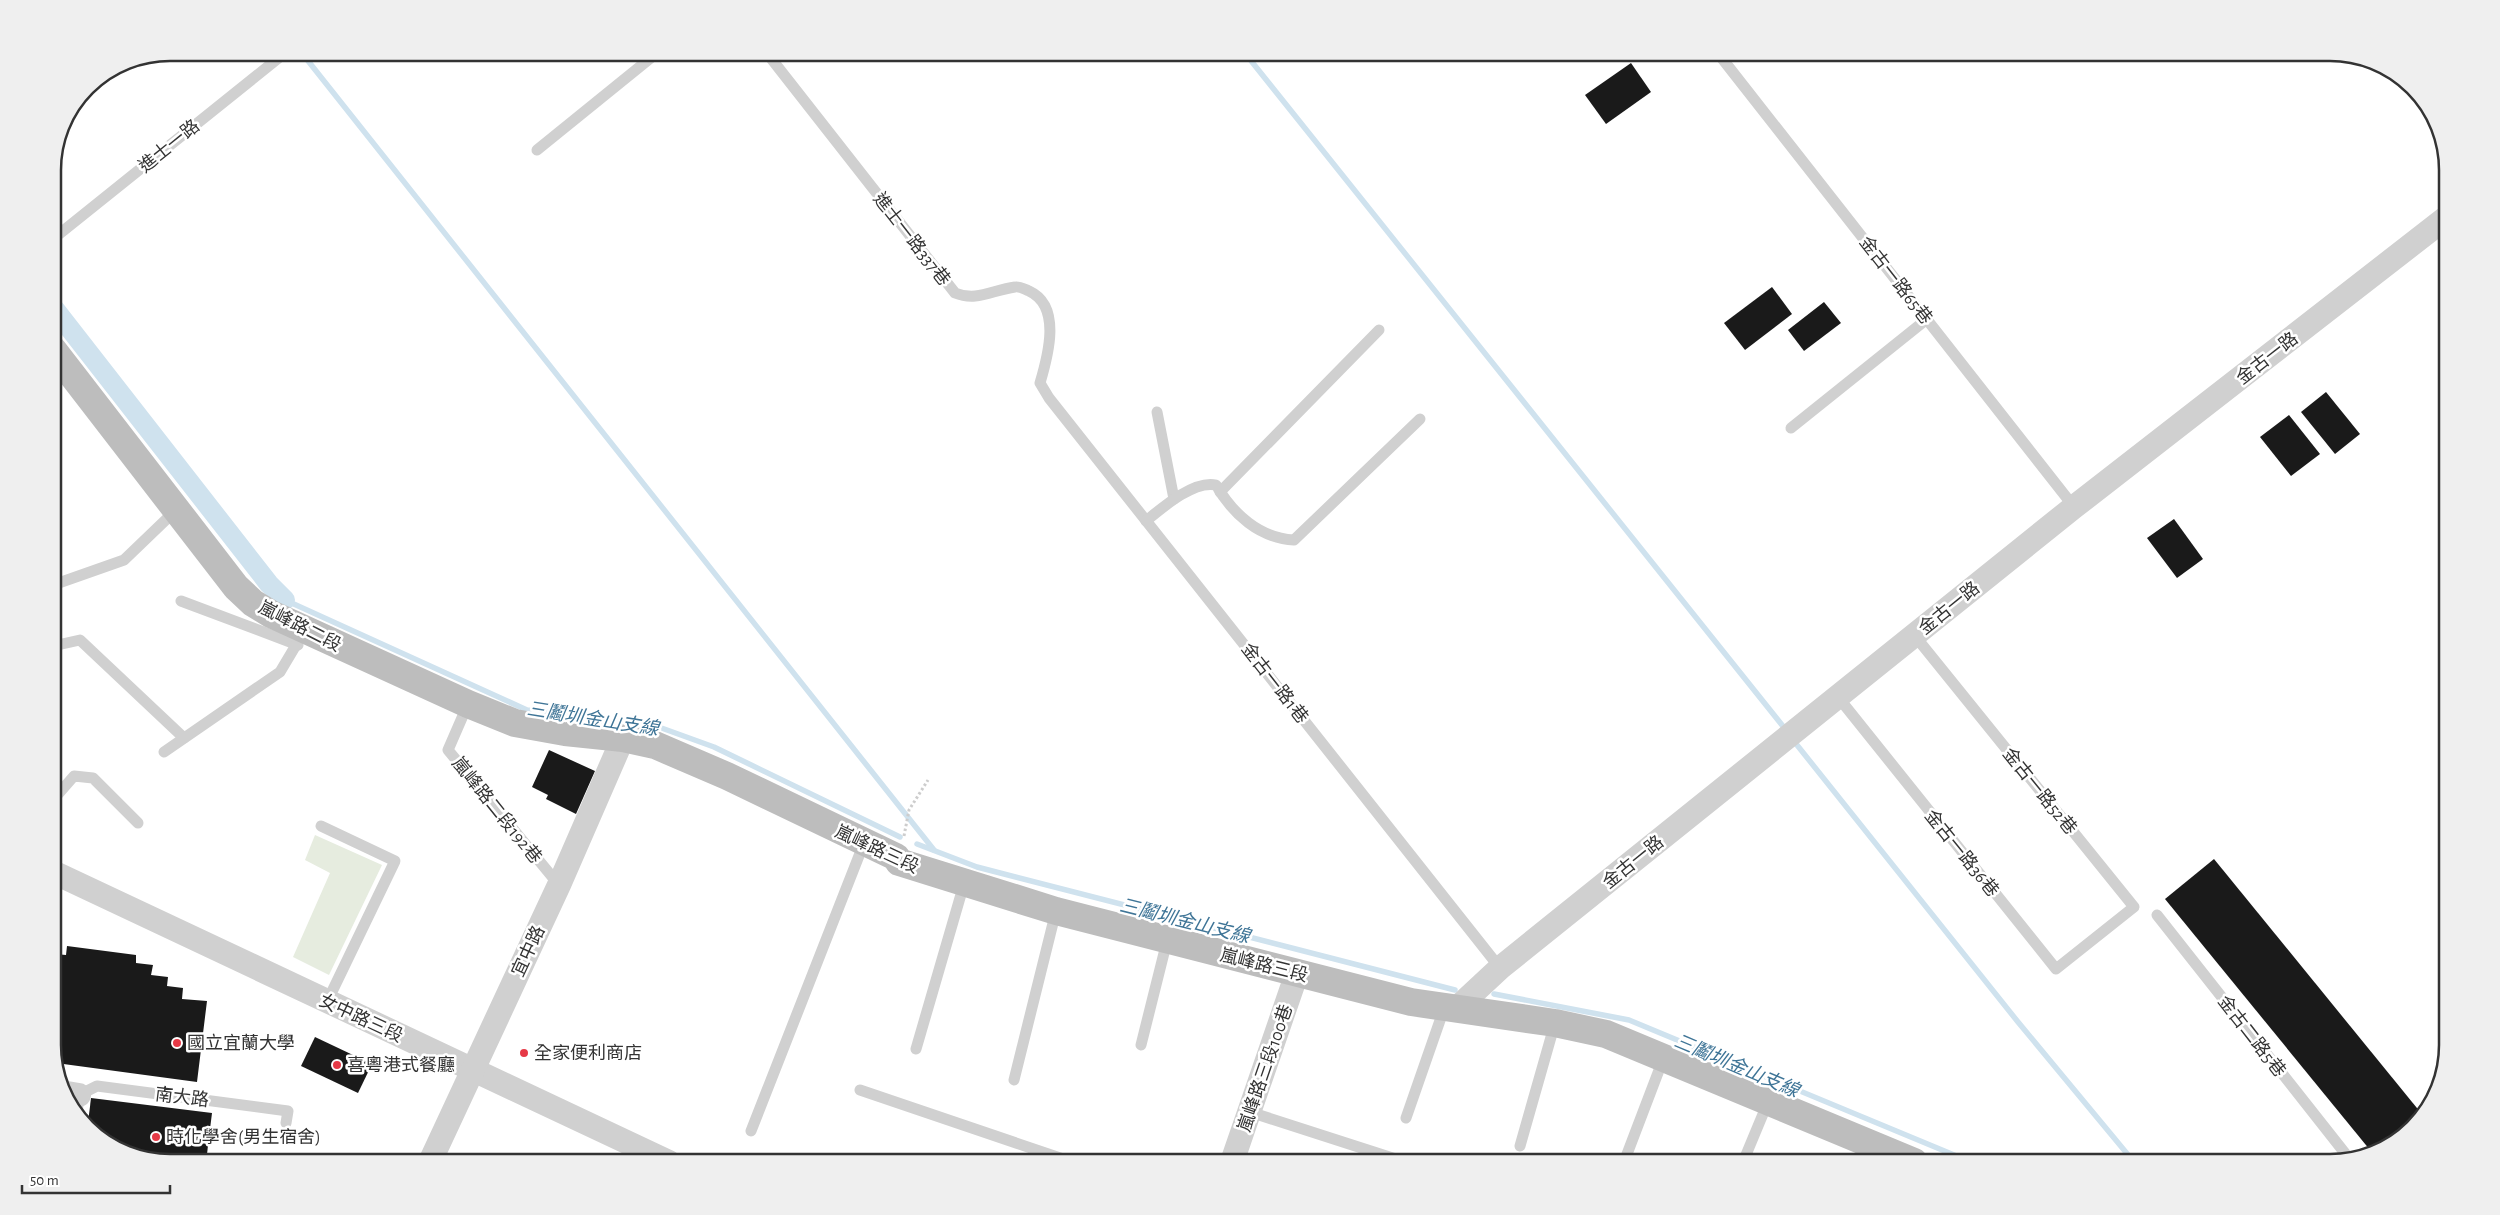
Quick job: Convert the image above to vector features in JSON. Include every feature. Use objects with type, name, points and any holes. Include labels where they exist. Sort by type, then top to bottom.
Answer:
[{"type":"street","name":"金古一路","points":[[1451,1007],[2074,507],[2439,223]]},
{"type":"street","name":"嵐峰路二段","points":[[61,360],[236,587],[301,637],[515,723],[565,732],[624,738]]},
{"type":"street","name":"嵐峰路三段","points":[[624,738],[655,745],[726,776],[896,858],[899,862],[964,884],[1166,941],[1411,1002],[1555,1023],[1606,1034],[1768,1101],[1878,1154]]},
{"type":"street","name":"宜中路","points":[[434,1154],[559,885],[624,738]]},
{"type":"street","name":"女中路三段","points":[[61,876],[652,1154]]},
{"type":"street","name":"嵐峰路三段100巷","points":[[1235,1154],[1297,973]]},
{"type":"lane","name":"進士一路","points":[[61,233],[275,61]]},
{"type":"lane","points":[[537,150],[647,61]]},
{"type":"lane","name":"進士一路337巷","points":[[773,61],[954,293],[968,298],[1017,286],[1037,295],[1050,317],[1049,354],[1040,383],[1049,398]]},
{"type":"lane","name":"金古一路65巷","points":[[1724,61],[2074,507]]},
{"type":"lane","points":[[1791,428],[1927,319]]},
{"type":"lane","points":[[1220,492],[1380,330]]},
{"type":"lane","name":"金古一路1巷","points":[[1049,398],[1500,968]]},
{"type":"lane","points":[[1157,412],[1174,499]]},
{"type":"lane","points":[[1146,521],[1174,499],[1207,483],[1216,486],[1228,504],[1258,531],[1279,539],[1294,540],[1420,419]]},
{"type":"lane","points":[[61,582],[124,560],[176,510]]},
{"type":"lane","points":[[164,752],[280,672],[301,637],[181,601]]},
{"type":"lane","name":"金古一路52巷","points":[[1915,636],[2134,908],[2094,938]]},
{"type":"lane","points":[[61,644],[80,640],[184,738]]},
{"type":"lane","name":"金古一路36巷","points":[[1838,698],[2056,969],[2094,938]]},
{"type":"lane","name":"嵐峰路二段192巷","points":[[468,704],[448,750],[559,885]]},
{"type":"lane","points":[[61,791],[74,776],[93,778],[138,823]]},
{"type":"lane","points":[[321,826],[395,861],[327,1002]]},
{"type":"lane","points":[[751,1131],[864,843]]},
{"type":"lane","points":[[916,1049],[964,884]]},
{"type":"lane","points":[[1014,1080],[1056,911]]},
{"type":"lane","name":"金古二路5巷","points":[[2157,915],[2345,1153]]},
{"type":"lane","points":[[1141,1045],[1166,941]]},
{"type":"lane","points":[[1406,1118],[1451,1007]]},
{"type":"lane","points":[[1520,1146],[1555,1023]]},
{"type":"lane","points":[[1627,1154],[1664,1057]]},
{"type":"lane","name":"南大路","points":[[77,1099],[97,1086],[288,1111],[286,1123]]},
{"type":"lane","points":[[860,1090],[1048,1154]]},
{"type":"lane","points":[[1746,1154],[1768,1101]]},
{"type":"lane","points":[[1250,1112],[1380,1154]]},
{"type":"path","points":[[899,862],[909,810],[928,780]]},
{"type":"shaded area","points":[[315,835],[382,865],[329,975],[293,957],[330,873],[305,860]]},
{"type":"building","points":[[1631,63],[1651,92],[1606,124],[1585,95]]},
{"type":"building","points":[[1772,287],[1792,314],[1745,350],[1724,323]]},
{"type":"building","points":[[1824,302],[1841,323],[1804,351],[1788,330]]},
{"type":"building","points":[[2326,392],[2360,434],[2335,454],[2301,412]]},
{"type":"building","points":[[2289,415],[2320,454],[2291,476],[2260,437]]},
{"type":"building","points":[[2174,519],[2203,559],[2177,578],[2147,538]]},
{"type":"building","points":[[549,750],[595,771],[576,814],[546,799],[548,795],[532,787]]},
{"type":"building","points":[[2214,859],[2418,1109],[2412,1117],[2390,1135],[2367,1146],[2165,899]]},
{"type":"building","points":[[67,946],[136,955],[136,963],[153,965],[151,975],[168,977],[167,986],[183,988],[182,999],[207,1001],[197,1082],[63,1064],[61,1052],[61,955],[66,955]]},
{"type":"building","name":"喜粵港式餐廳","points":[[315,1037],[372,1064],[358,1093],[301,1066]]},
{"type":"building","name":"時化學舍(男生宿舍)","points":[[91,1098],[212,1113],[207,1154],[163,1154],[135,1148],[110,1135],[89,1118]]},
{"type":"waterway","points":[[308,61],[934,850]]},
{"type":"waterway","points":[[1251,61],[1786,730]]},
{"type":"waterway","points":[[61,317],[269,584],[285,600]]},
{"type":"waterway","name":"三鬮圳金山支線","points":[[285,600],[527,710],[656,726],[714,747],[900,837]]},
{"type":"waterway","points":[[1793,740],[2018,1022],[2127,1154]]},
{"type":"waterway","name":"三鬮圳金山支線","points":[[917,844],[977,867],[1455,990]]},
{"type":"waterway","name":"三鬮圳金山支線","points":[[1494,994],[1629,1020],[1952,1154]]},
{"type":"place","name":"國立宜蘭大學","points":[[177,1043]]},
{"type":"place","name":"全家便利商店","points":[[524,1053]]},
{"type":"place","name":"喜粵港式餐廳","points":[[337,1065]]},
{"type":"place","name":"時化學舍(男生宿舍)","points":[[156,1137]]}]
